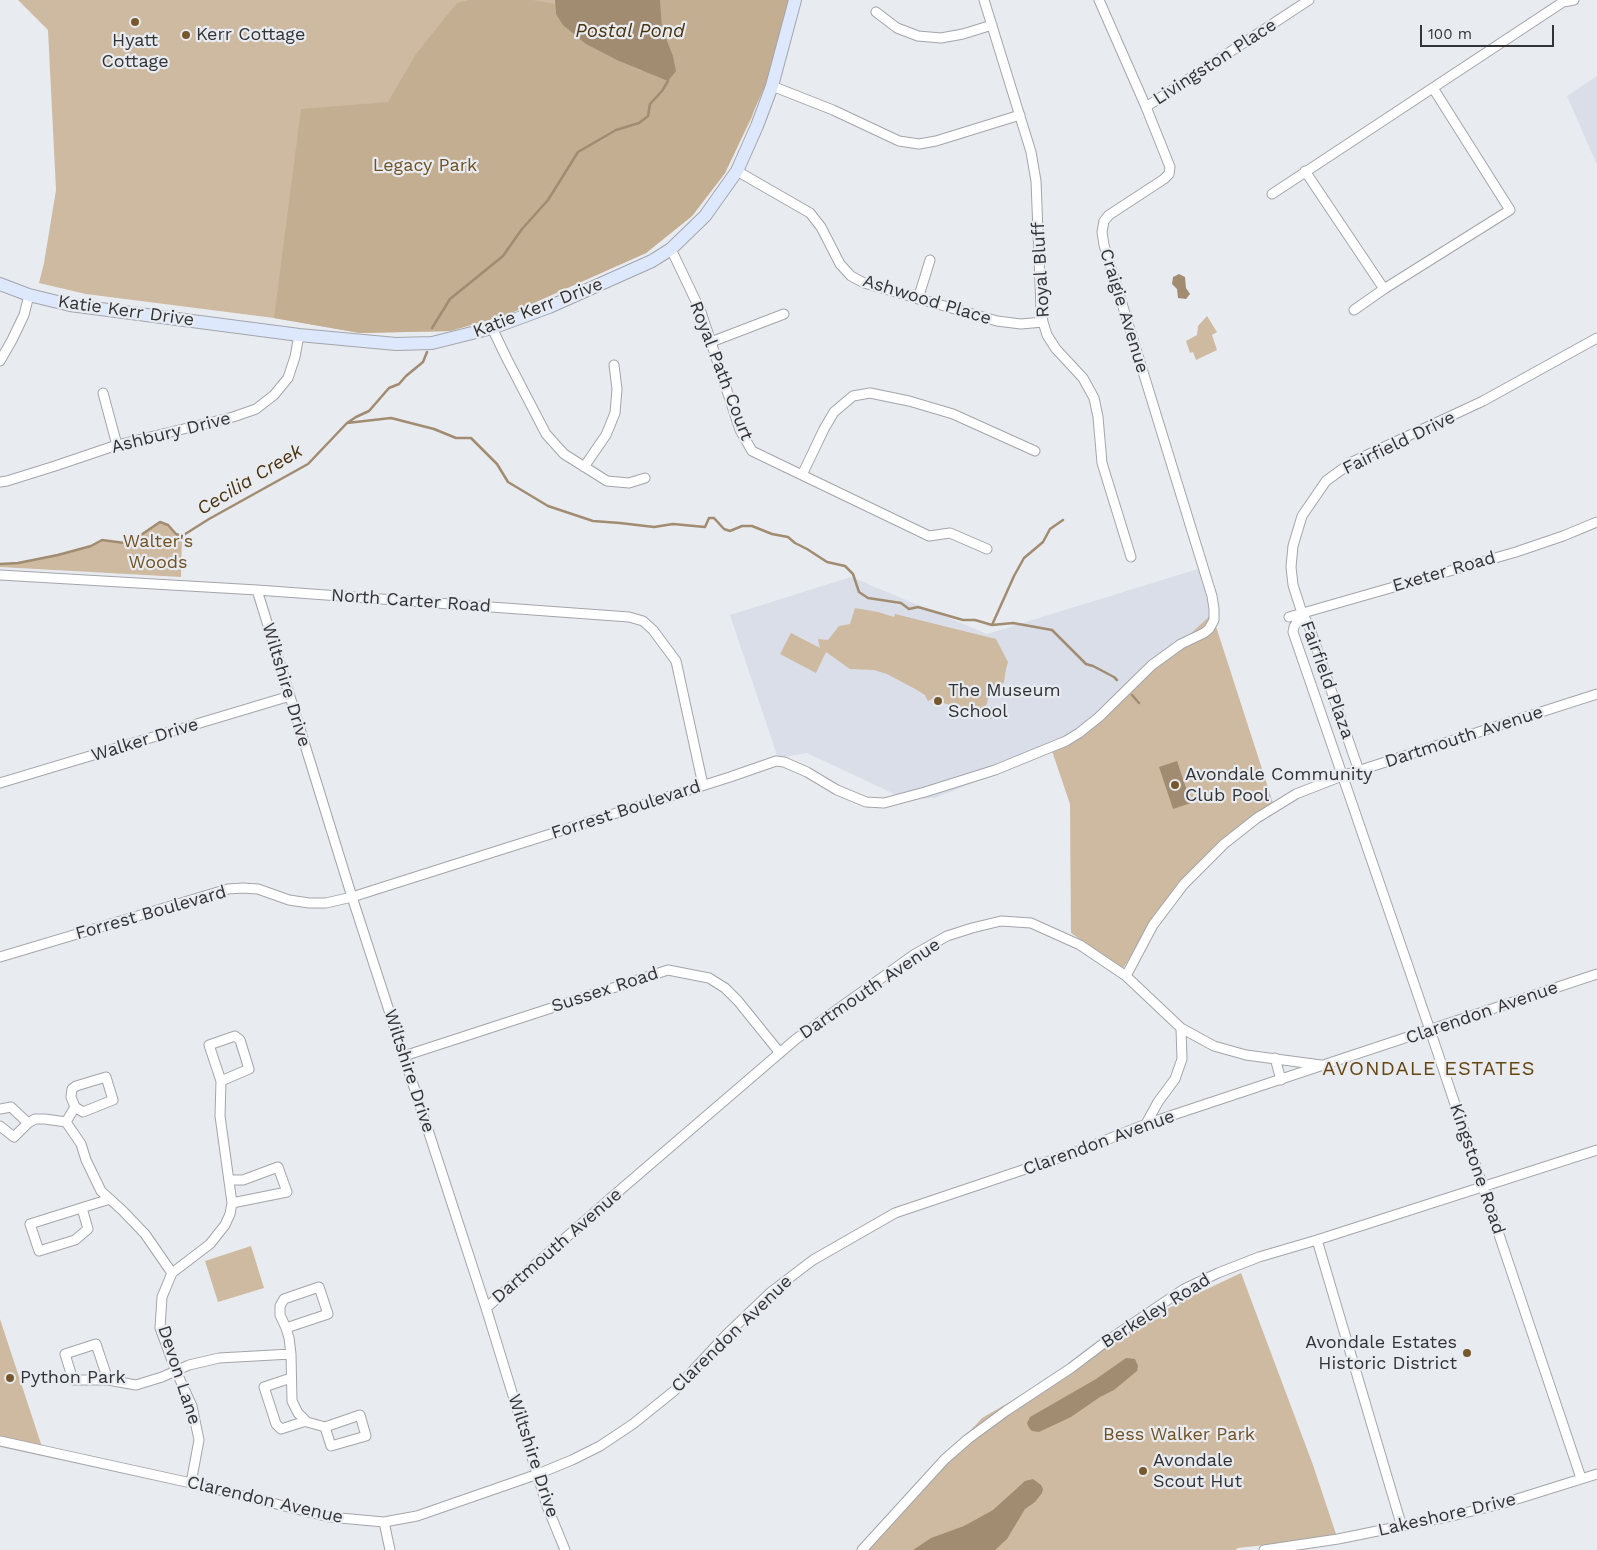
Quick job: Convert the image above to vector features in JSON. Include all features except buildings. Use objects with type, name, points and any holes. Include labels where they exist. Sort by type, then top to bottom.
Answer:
[{"type":"street","name":"Katie Kerr Drive","points":[[0,284],[29,295],[70,305],[299,335],[396,344],[432,343],[492,328],[549,308],[652,261],[671,249],[705,216],[737,171],[757,126],[772,86],[795,0]]},
{"type":"street","name":"Royal Bluff","points":[[984,0],[1032,152],[1036,181],[1043,322],[1047,335],[1056,349],[1083,378],[1094,398],[1098,417],[1102,464],[1131,556]]},
{"type":"street","name":"Craigie Avenue","points":[[1099,0],[1170,167],[1169,174],[1109,215],[1104,221],[1102,232],[1104,244],[1212,596],[1214,620],[1209,629]]},
{"type":"street","name":"Livingston Place","points":[[1146,107],[1309,0]]},
{"type":"street","points":[[1272,194],[1564,1],[1574,0]]},
{"type":"street","points":[[876,12],[897,28],[918,36],[941,38],[963,34],[992,24]]},
{"type":"street","points":[[772,86],[833,110],[899,140],[918,144],[936,141],[1020,115]]},
{"type":"street","points":[[1354,310],[1510,210],[1433,88]]},
{"type":"street","name":"Ashwood Place","points":[[737,171],[810,213],[821,227],[840,264],[851,276],[864,283],[997,321],[1021,324],[1043,322]]},
{"type":"street","points":[[1305,171],[1384,289]]},
{"type":"street","name":"Royal Path Court","points":[[671,249],[701,312],[740,430],[752,451],[929,536],[950,532],[987,549]]},
{"type":"street","points":[[918,299],[930,260]]},
{"type":"street","points":[[0,361],[20,323],[29,295]]},
{"type":"street","points":[[711,342],[784,314]]},
{"type":"street","points":[[492,328],[546,434],[564,454],[607,481],[629,483],[645,478]]},
{"type":"street","name":"Ashbury Drive","points":[[0,482],[56,466],[117,445],[233,417],[256,409],[274,395],[288,378],[296,357],[299,335]]},
{"type":"street","name":"Fairfield Drive","points":[[1302,613],[1293,585],[1291,567],[1293,546],[1302,516],[1326,481],[1352,462],[1484,401],[1597,338]]},
{"type":"street","points":[[584,467],[606,434],[615,413],[617,389],[614,365]]},
{"type":"street","points":[[103,393],[117,445]]},
{"type":"street","points":[[802,475],[834,412],[854,396],[870,393],[909,401],[953,414],[1034,451]]},
{"type":"street","name":"Exeter Road","points":[[1289,617],[1516,552],[1597,522]]},
{"type":"street","name":"North Carter Road","points":[[0,574],[257,590],[629,617],[643,621],[653,630],[676,661],[703,785]]},
{"type":"street","name":"Wiltshire Drive","points":[[257,590],[352,897],[486,1308],[547,1506],[565,1550]]},
{"type":"street","name":"Fairfield Plaza","points":[[1302,613],[1309,626],[1359,771]]},
{"type":"street","name":"Fairfield Plaza","points":[[1302,613],[1293,632],[1342,776]]},
{"type":"street","name":"Forrest Boulevard","points":[[0,957],[228,889],[258,889],[289,900],[309,904],[326,903],[352,897],[776,761],[784,762],[807,772],[837,790],[866,802],[884,803],[925,792],[995,770],[1066,742],[1100,716],[1152,665],[1181,644],[1209,629]]},
{"type":"street","name":"Dartmouth Avenue","points":[[486,1308],[780,1052],[915,954],[947,936],[1001,921],[1031,924],[1080,945],[1126,976],[1152,925],[1184,884],[1224,844],[1257,818],[1296,794],[1342,776],[1597,694]]},
{"type":"street","name":"Walker Drive","points":[[0,783],[290,696]]},
{"type":"street","name":"Kingstone Road","points":[[1342,776],[1581,1478]]},
{"type":"street","name":"Sussex Road","points":[[404,1056],[668,970],[709,978],[725,988],[780,1052]]},
{"type":"street","name":"Clarendon Avenue","points":[[0,1441],[191,1483],[329,1517],[384,1522],[417,1516],[538,1474],[600,1446],[633,1424],[674,1391],[726,1335],[771,1292],[813,1260],[895,1213],[1068,1155],[1146,1124],[1597,974]]},
{"type":"street","points":[[1126,976],[1181,1028],[1214,1046],[1246,1055],[1324,1066]]},
{"type":"street","points":[[1146,1124],[1158,1102],[1175,1078],[1182,1059],[1181,1028]]},
{"type":"street","points":[[0,1126],[14,1137],[28,1123],[35,1119],[66,1122],[81,1144],[86,1160],[101,1191],[145,1234],[172,1273],[210,1244],[225,1226],[230,1214],[232,1203],[230,1180],[220,1116],[221,1081],[209,1045],[235,1036],[240,1040],[249,1069],[221,1081]]},
{"type":"street","points":[[1275,1058],[1281,1080]]},
{"type":"street","points":[[106,1076],[113,1100],[83,1112],[75,1107],[71,1098],[72,1089],[106,1076]]},
{"type":"street","points":[[0,1109],[11,1107],[28,1123]]},
{"type":"street","points":[[66,1122],[75,1107]]},
{"type":"street","name":"Berkeley Road","points":[[862,1550],[945,1459],[968,1439],[1071,1368],[1119,1332],[1184,1289],[1259,1257],[1597,1150]]},
{"type":"street","points":[[230,1180],[243,1180],[278,1167],[286,1192],[232,1203]]},
{"type":"street","points":[[82,1208],[88,1229],[75,1240],[38,1251],[30,1224],[110,1199]]},
{"type":"street","points":[[1317,1240],[1402,1526]]},
{"type":"street","name":"Devon Lane","points":[[172,1273],[162,1297],[160,1328],[176,1371],[192,1406],[199,1440],[191,1483]]},
{"type":"street","points":[[286,1328],[328,1314],[318,1287],[284,1299],[280,1306],[280,1315],[289,1338],[292,1401],[298,1413],[306,1421],[325,1427],[360,1415],[366,1436],[331,1446],[325,1427]]},
{"type":"street","points":[[108,1380],[96,1344],[65,1354],[73,1380],[108,1380],[136,1385],[189,1365],[219,1358],[290,1354]]},
{"type":"street","points":[[291,1378],[264,1387],[276,1424],[281,1430],[306,1421]]},
{"type":"street","name":"Lakeshore Drive","points":[[1264,1550],[1338,1539],[1456,1515],[1501,1504],[1597,1474]]},
{"type":"street","points":[[384,1522],[390,1550]]},
{"type":"shaded area","points":[[1597,76],[1597,165],[1567,96]]},
{"type":"shaded area","name":"The Museum School","points":[[1198,569],[1212,614],[1099,717],[1052,751],[935,798],[907,800],[807,753],[778,758],[730,615],[851,577],[987,634]]},
{"type":"green space","name":"Legacy Park","points":[[18,0],[790,0],[752,117],[725,173],[692,216],[646,253],[509,314],[450,331],[360,333],[274,318],[86,294],[39,283],[56,190],[48,30]]},
{"type":"green space","points":[[469,0],[533,0],[555,4],[556,14],[619,61],[641,71],[673,56],[662,28],[660,0],[790,0],[774,67],[725,173],[692,216],[646,253],[509,314],[450,331],[360,333],[274,318],[301,109],[388,102],[416,54],[457,3]]},
{"type":"green space","points":[[1207,316],[1217,332],[1212,335],[1217,350],[1196,360],[1193,352],[1190,353],[1186,341],[1197,335],[1198,326]]},
{"type":"green space","name":"Walter's Woods","points":[[160,522],[168,525],[176,534],[182,536],[181,577],[0,567],[0,564],[18,563],[91,546],[102,540],[125,543],[132,541]]},
{"type":"green space","points":[[855,608],[894,617],[895,614],[996,639],[1008,662],[1004,682],[988,699],[986,707],[988,709],[994,708],[991,719],[932,699],[928,701],[925,695],[887,674],[874,670],[850,669],[826,652],[816,673],[780,654],[791,633],[820,648],[818,639],[828,640],[839,626],[850,624]]},
{"type":"green space","points":[[1212,614],[1273,803],[1188,877],[1123,968],[1071,933],[1070,804],[1052,751],[1071,743]]},
{"type":"green space","points":[[251,1246],[264,1288],[218,1302],[205,1261]]},
{"type":"green space","name":"Bess Walker Park","points":[[1241,1273],[1313,1465],[1337,1537],[1238,1548],[1235,1550],[859,1550],[982,1418],[1140,1324],[1186,1299]]},
{"type":"green space","name":"Python Park","points":[[0,1319],[42,1447],[0,1437]]},
{"type":"water","name":"Postal Pond","points":[[555,0],[660,0],[662,28],[673,56],[676,71],[668,81],[619,61],[586,44],[563,25],[556,14]]},
{"type":"water","points":[[1179,274],[1185,277],[1186,288],[1190,294],[1186,299],[1178,298],[1177,289],[1172,284],[1173,277]]},
{"type":"water","name":"Avondale Community Club Pool","points":[[1177,761],[1191,803],[1173,809],[1159,767]]},
{"type":"water","points":[[1126,1358],[1135,1359],[1138,1366],[1137,1371],[1114,1390],[1100,1397],[1071,1417],[1039,1432],[1032,1431],[1029,1428],[1027,1423],[1030,1417],[1096,1379]]},
{"type":"water","points":[[1033,1479],[1041,1485],[1042,1493],[1035,1502],[1025,1509],[1007,1539],[995,1550],[913,1550],[931,1538],[964,1526],[993,1510],[1025,1481]]},
{"type":"waterway","name":"Cecilia Creek","points":[[432,328],[450,299],[503,256],[522,229],[548,200],[578,152],[616,130],[639,123],[648,116],[650,104],[668,81]]},
{"type":"waterway","name":"Cecilia Creek","points":[[0,564],[18,563],[58,555],[91,546],[102,540],[125,543],[132,541],[160,522],[168,525],[176,534],[182,536],[308,464],[347,423],[369,411],[389,388],[399,384],[423,362],[427,352]]},
{"type":"waterway","points":[[347,423],[391,418],[434,429],[456,438],[471,438],[497,464],[508,482],[548,506],[593,521],[654,527],[673,524],[705,527],[709,518],[714,518],[724,529],[730,531],[742,526],[752,526],[772,534],[788,537],[827,562],[845,566],[853,574],[859,592],[868,598],[901,603],[909,609],[918,607],[963,620],[975,620],[992,625],[1013,623],[1052,630],[1086,664],[1117,680]]},
{"type":"waterway","points":[[992,625],[1024,558],[1043,542],[1050,529],[1063,520]]},
{"type":"waterway","points":[[1132,695],[1139,703]]},
{"type":"place","name":"Hyatt Cottage","points":[[135,22]]},
{"type":"place","name":"Kerr Cottage","points":[[186,35]]},
{"type":"place","name":"The Museum School","points":[[938,701]]},
{"type":"place","name":"Avondale Community Club Pool","points":[[1175,785]]},
{"type":"place","name":"Avondale Estates Historic District","points":[[1467,1353]]},
{"type":"place","name":"Python Park","points":[[10,1378]]},
{"type":"place","name":"Avondale Scout Hut","points":[[1143,1471]]},
{"type":"district","name":"AVONDALE ESTATES","points":[[1429,1069]]}]
